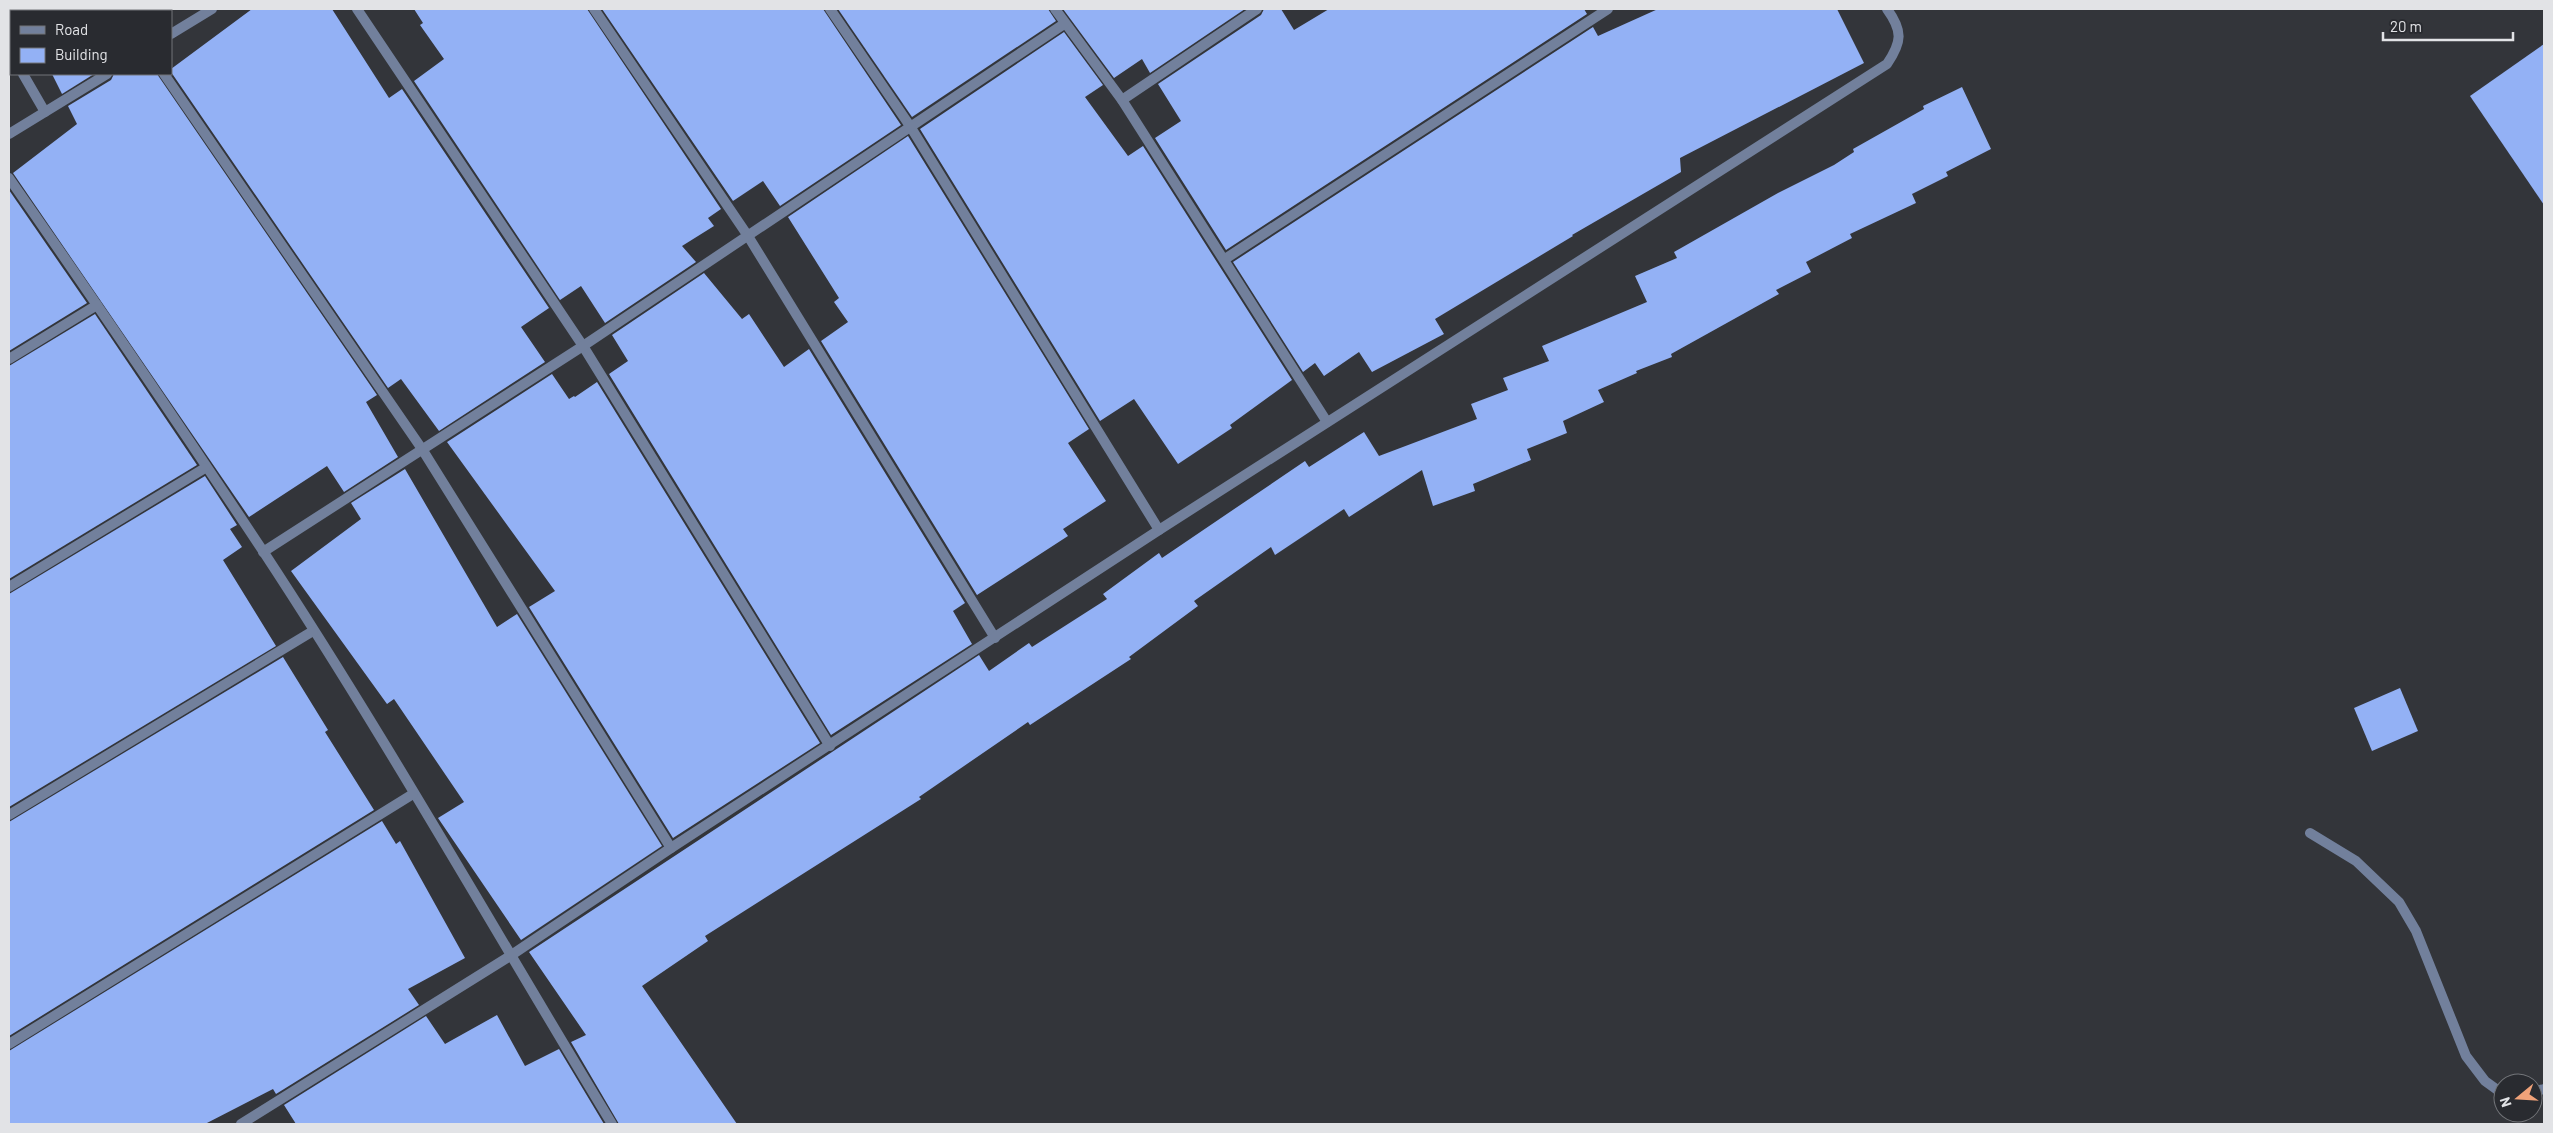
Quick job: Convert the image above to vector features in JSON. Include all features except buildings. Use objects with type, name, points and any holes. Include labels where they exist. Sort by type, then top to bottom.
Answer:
[{"type":"street","points":[[172,33],[212,9]]},
{"type":"street","points":[[357,9],[583,346],[830,746]]},
{"type":"street","points":[[594,9],[748,236],[995,638]]},
{"type":"street","points":[[830,9],[910,126],[1159,530]]},
{"type":"street","points":[[1055,9],[1064,24],[1122,100],[1327,422]]},
{"type":"street","points":[[1122,100],[1257,9]]},
{"type":"street","points":[[1225,259],[1608,9]]},
{"type":"street","points":[[241,1124],[510,956],[671,848],[1159,530],[1887,64],[1897,49],[1900,36],[1887,9]]},
{"type":"street","points":[[263,552],[583,346],[1064,24]]},
{"type":"street","points":[[24,75],[44,112]]},
{"type":"street","points":[[9,134],[105,75]]},
{"type":"street","points":[[165,75],[422,448],[671,848]]},
{"type":"street","points":[[9,178],[98,305],[263,552],[413,794],[612,1124]]},
{"type":"street","points":[[9,359],[98,305]]},
{"type":"street","points":[[9,587],[206,468]]},
{"type":"street","points":[[9,815],[313,631]]},
{"type":"street","points":[[9,1044],[413,794]]},
{"type":"street","points":[[2310,832],[2356,861],[2399,902],[2416,932],[2466,1056],[2485,1081],[2493,1087]]}]
